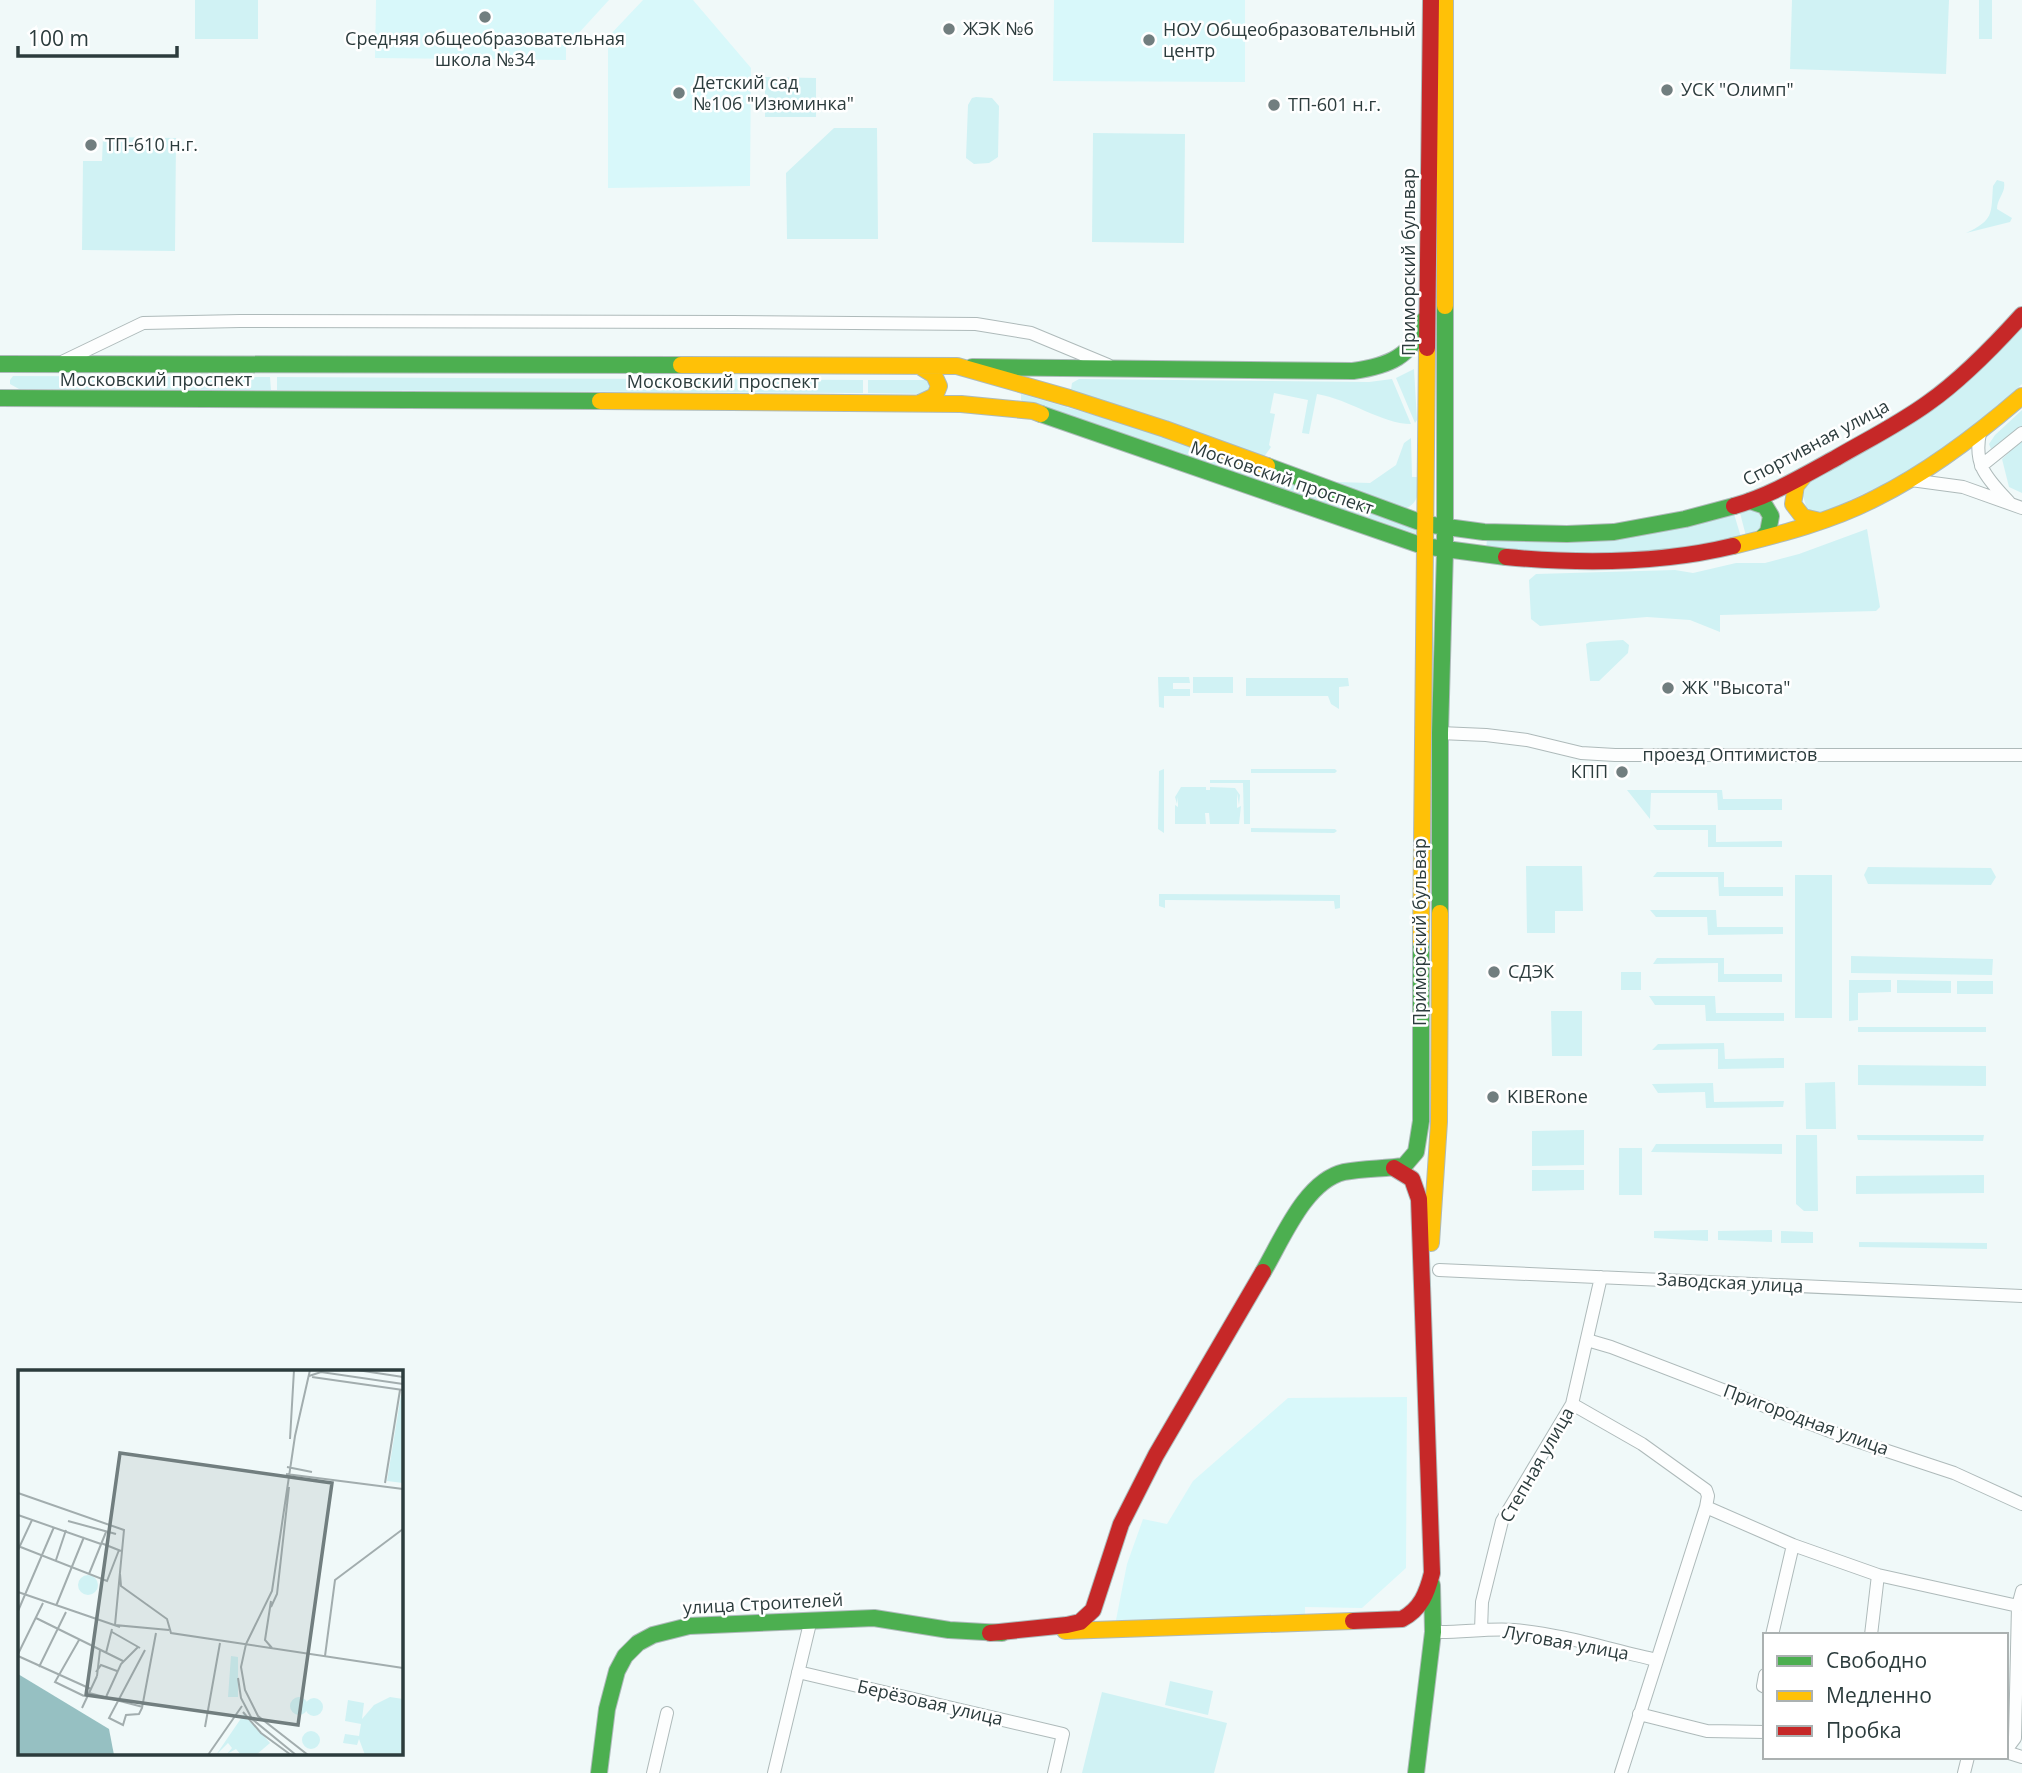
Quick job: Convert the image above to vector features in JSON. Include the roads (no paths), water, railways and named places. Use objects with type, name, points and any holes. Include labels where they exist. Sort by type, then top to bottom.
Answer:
[{"type":"main road","name":"Приморский бульвар","points":[[1425,524],[1430,0]]},
{"type":"main road","name":"Приморский бульвар","points":[[1426,1337],[1439,1122],[1440,733],[1445,550],[1445,0]]},
{"type":"main road","name":"Московский проспект","points":[[0,363],[957,366],[1353,371],[1371,369],[1402,356],[1414,345],[1422,328],[1428,300]]},
{"type":"main road","name":"Спортивная улица","points":[[1425,524],[1519,534],[1614,532],[1685,519],[1751,501],[1804,476],[1903,420],[1931,401],[1997,342],[2022,314]]},
{"type":"main road","name":"Московский проспект","points":[[957,366],[1165,429],[1425,524]]},
{"type":"main road","points":[[920,402],[934,396],[939,385],[938,378],[921,367]]},
{"type":"main road","points":[[1028,387],[1011,386],[1007,395],[1033,411]]},
{"type":"main road","points":[[1425,524],[1423,546],[1445,550],[1519,558],[1637,561],[1693,554],[1820,521],[1872,500],[1911,480],[1980,433],[2022,396]]},
{"type":"main road","name":"Московский проспект","points":[[0,398],[920,402],[999,406],[1033,411],[1423,546]]},
{"type":"main road","points":[[1804,476],[1796,486],[1793,504],[1808,520],[1820,521]]},
{"type":"main road","points":[[1751,501],[1765,506],[1771,516],[1768,532],[1762,538]]},
{"type":"main road","name":"Приморский бульвар","points":[[1394,1168],[1412,1162],[1419,1150],[1421,1121],[1423,546]]},
{"type":"main road","points":[[1421,732],[1440,733]]},
{"type":"main road","points":[[1421,1121],[1439,1122]]},
{"type":"main road","points":[[990,1633],[1080,1622],[1093,1611],[1121,1524],[1156,1455],[1309,1194],[1328,1177],[1344,1171],[1394,1168],[1412,1179],[1419,1199],[1426,1337],[1433,1632],[1416,1773]]},
{"type":"main road","points":[[1402,1619],[1415,1613],[1421,1604],[1432,1573]]},
{"type":"main road","points":[[1100,1594],[1106,1612],[1113,1622],[1118,1626],[1139,1630]]},
{"type":"main road","name":"улица Строителей","points":[[599,1773],[611,1690],[625,1656],[638,1643],[669,1630],[689,1626],[874,1618],[949,1630],[990,1633]]},
{"type":"main road","points":[[990,1633],[1402,1619],[1411,1622],[1421,1632],[1431,1657]]},
{"type":"street","points":[[57,364],[143,323],[976,324],[1031,333],[1115,368]]},
{"type":"street","points":[[1058,369],[1068,358],[1066,350],[1059,344]]},
{"type":"street","points":[[1980,433],[1978,445],[1981,466],[1987,478],[2009,502]]},
{"type":"street","points":[[1981,466],[2022,433]]},
{"type":"street","points":[[1911,480],[1963,487],[2022,508]]},
{"type":"street","name":"проезд Оптимистов","points":[[1440,733],[1527,740],[1581,753],[1615,755],[2022,755]]},
{"type":"street","name":"Заводская улица","points":[[1439,1270],[2022,1296]]},
{"type":"street","name":"Степная улица","points":[[1481,1630],[1482,1602],[1502,1521],[1572,1405],[1601,1277]]},
{"type":"street","name":"Пригородная улица","points":[[1587,1340],[1845,1437],[1954,1473],[2022,1504]]},
{"type":"street","points":[[1572,1405],[1642,1444],[1706,1490],[1708,1496],[1621,1773]]},
{"type":"street","points":[[1706,1507],[1793,1545],[1878,1576],[2018,1606]]},
{"type":"street","points":[[1772,1633],[1793,1545]]},
{"type":"street","points":[[1871,1633],[1878,1576]]},
{"type":"street","points":[[2008,1748],[2015,1738],[2018,1606],[2022,1591]]},
{"type":"street","points":[[774,1773],[811,1619]]},
{"type":"street","name":"Луговая улица","points":[[1433,1632],[1516,1630],[1657,1660]]},
{"type":"street","name":"Берёзовая улица","points":[[798,1672],[1063,1734],[1054,1773]]},
{"type":"street","points":[[653,1773],[667,1713]]},
{"type":"street","points":[[1639,1714],[1707,1731],[1763,1732]]},
{"type":"place","name":"Средняя общеобразовательная школа №34","points":[[485,17]]},
{"type":"place","name":"ЖЭК №6","points":[[949,29]]},
{"type":"place","name":"НОУ Общеобразовательный центр","points":[[1149,40]]},
{"type":"place","name":"УСК \"Олимп\"","points":[[1667,90]]},
{"type":"place","name":"Детский сад №106 \"Изюминка\"","points":[[679,93]]},
{"type":"place","name":"ТП-601 н.г.","points":[[1274,105]]},
{"type":"place","name":"ТП-610 н.г.","points":[[91,145]]},
{"type":"place","name":"ЖК \"Высота\"","points":[[1668,688]]},
{"type":"place","name":"КПП","points":[[1622,772]]},
{"type":"place","name":"СДЭК","points":[[1494,972]]},
{"type":"place","name":"KIBERone","points":[[1493,1097]]}]
